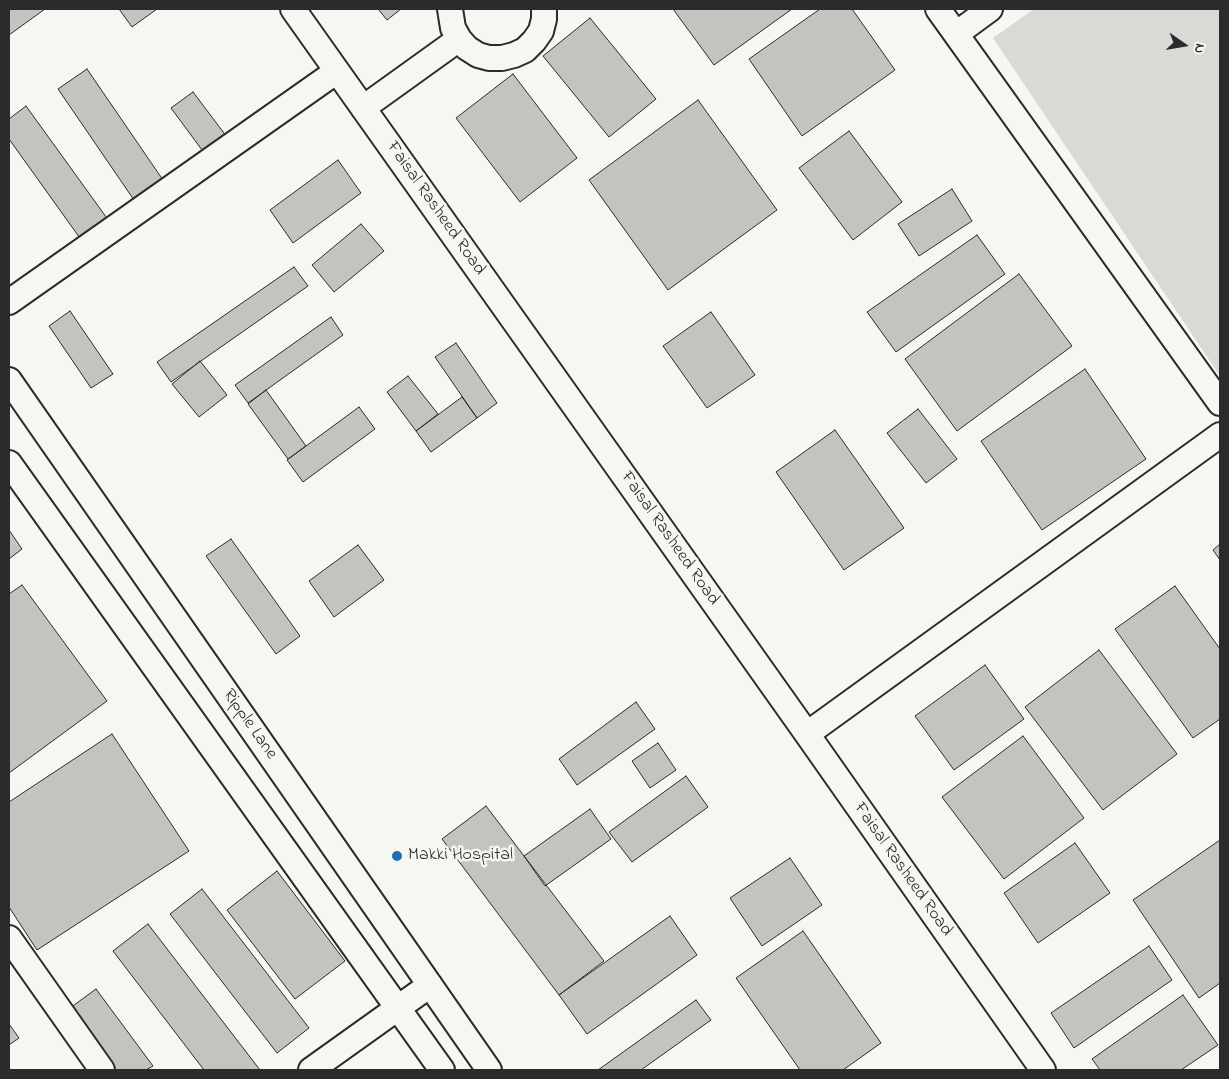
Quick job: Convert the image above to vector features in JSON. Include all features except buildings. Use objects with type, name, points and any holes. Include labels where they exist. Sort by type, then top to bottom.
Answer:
[{"type":"street","name":"Faisal Rasheed Road","points":[[293,9],[1043,1070]]},
{"type":"street","points":[[450,9],[453,28],[458,39],[467,48],[490,58],[502,58],[525,50],[540,31],[544,19],[544,9]]},
{"type":"street","points":[[938,9],[1220,403]]},
{"type":"street","points":[[956,34],[990,9]]},
{"type":"street","points":[[363,108],[458,39]]},
{"type":"street","points":[[9,302],[338,71]]},
{"type":"street","name":"Ripple Lane","points":[[9,380],[490,1070]]},
{"type":"street","points":[[807,734],[1220,435]]},
{"type":"street","points":[[9,463],[442,1070]]},
{"type":"street","points":[[9,938],[102,1070]]},
{"type":"street","points":[[311,1070],[430,985]]},
{"type":"shaded area","points":[[1034,9],[1220,9],[1220,376],[993,38]]},
{"type":"place","name":"Makki Hospital","points":[[397,856]]}]
